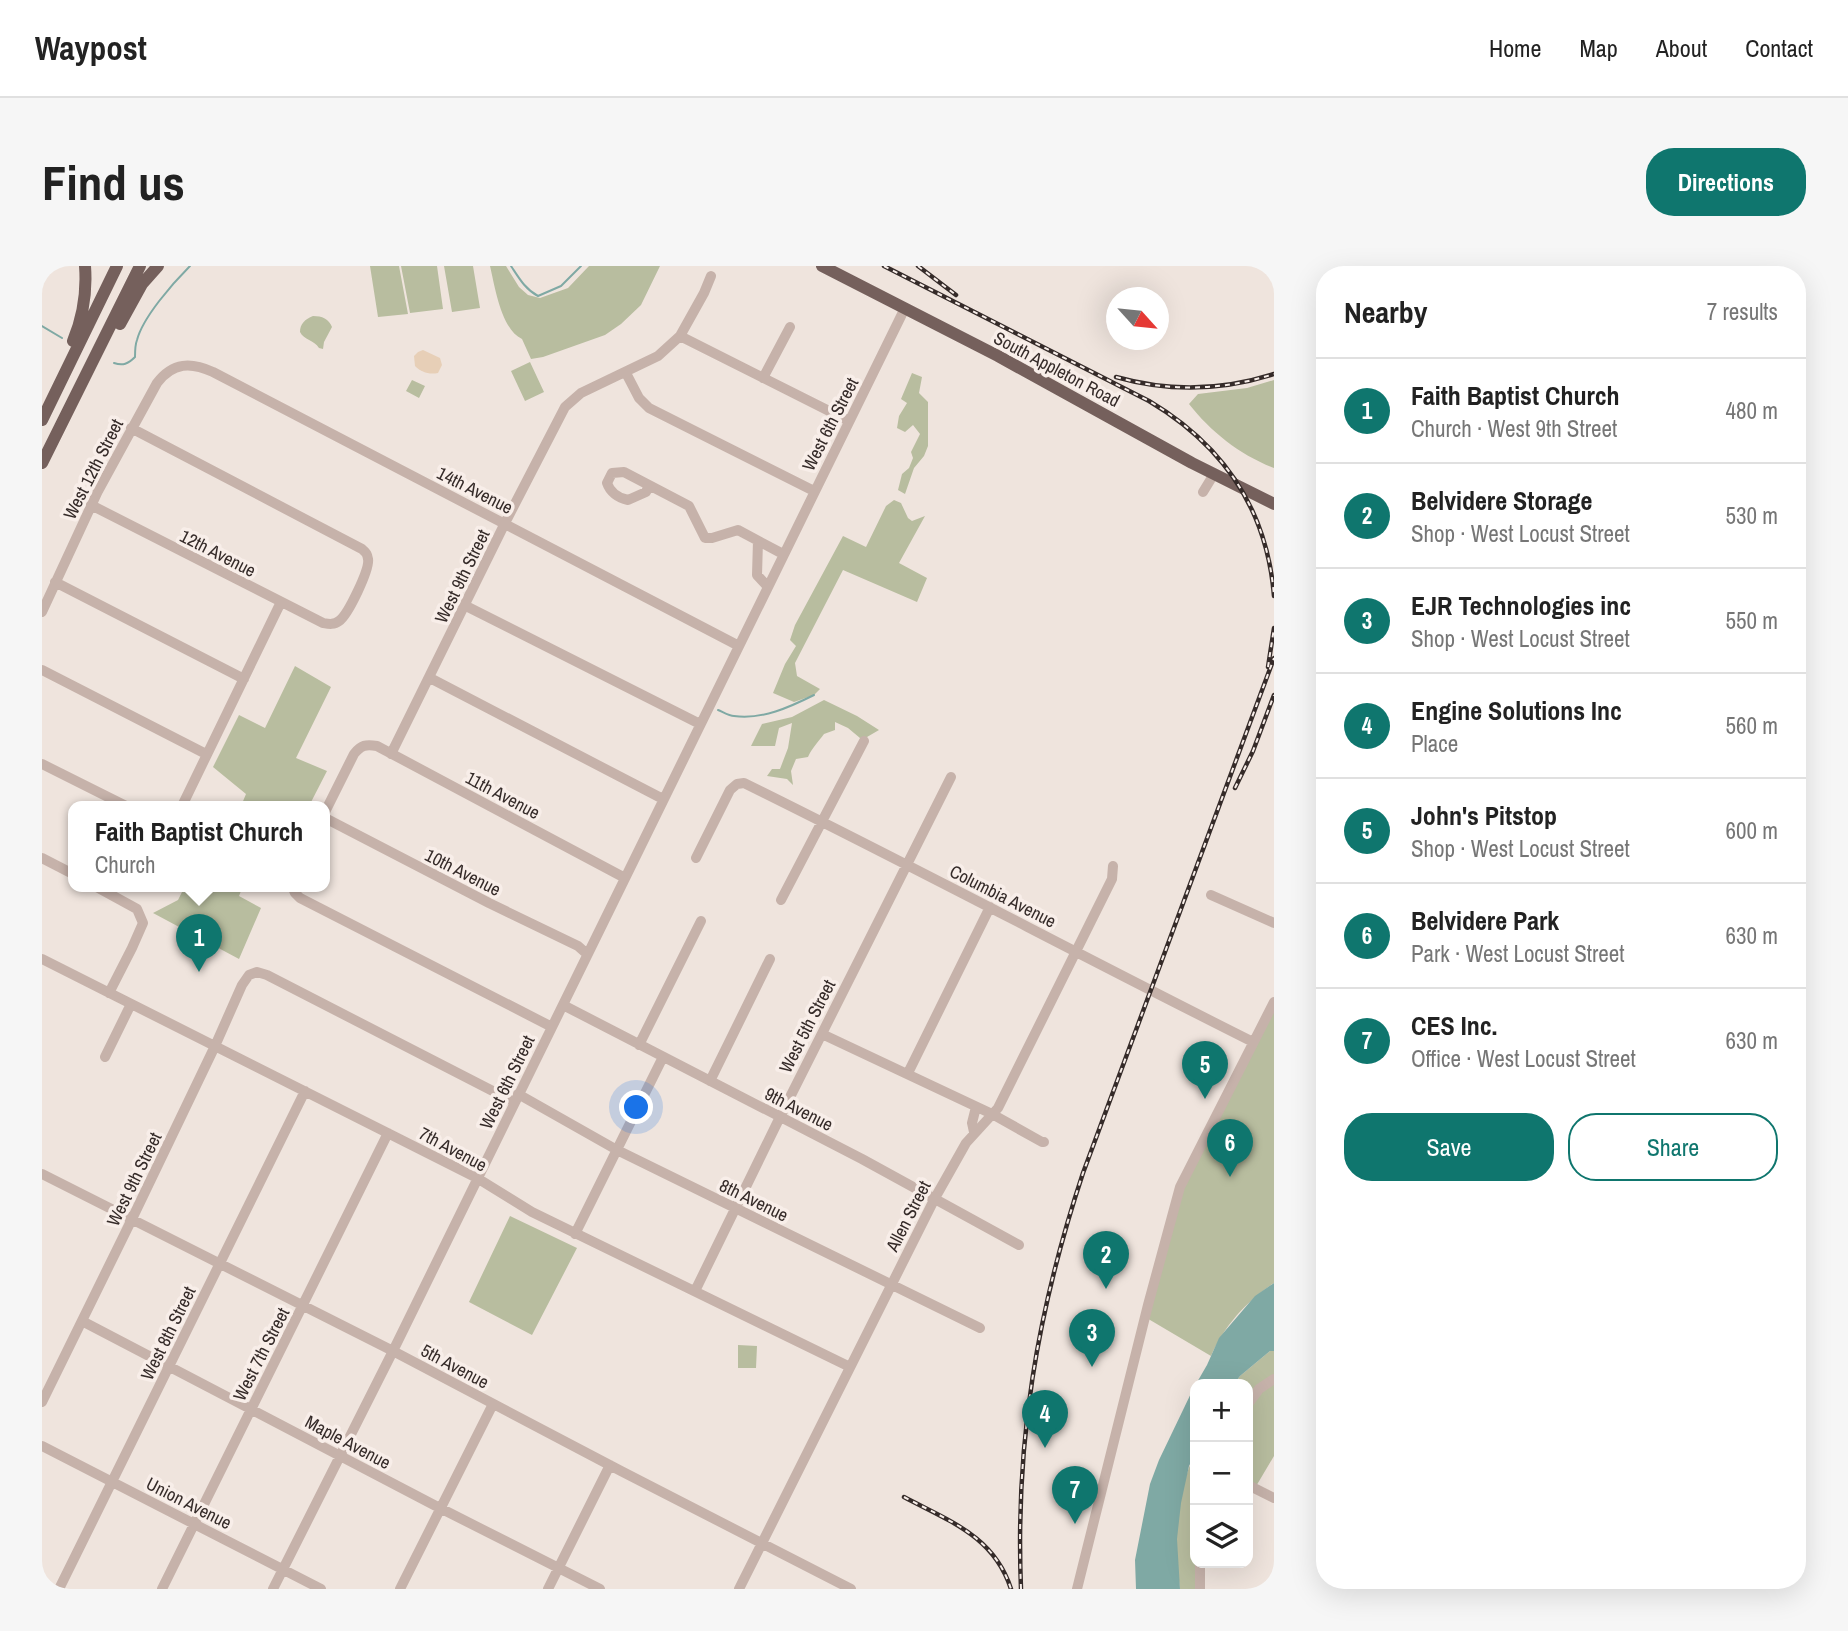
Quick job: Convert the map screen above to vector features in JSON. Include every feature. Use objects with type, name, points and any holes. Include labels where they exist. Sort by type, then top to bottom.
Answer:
[{"type":"main road","points":[[42,411],[76,335],[83,308],[85,266]]},
{"type":"main road","points":[[42,420],[117,266]]},
{"type":"main road","points":[[42,463],[140,266]]},
{"type":"main road","points":[[55,436],[78,404],[142,284],[158,266]]},
{"type":"main road","name":"South Appleton Road","points":[[822,266],[998,356],[1274,504]]},
{"type":"street","name":"West 9th Street","points":[[391,754],[565,407],[581,393],[658,356],[680,335],[711,276]]},
{"type":"street","name":"West 6th Street","points":[[273,1589],[393,1351],[905,308]]},
{"type":"street","points":[[763,378],[790,327]]},
{"type":"street","points":[[680,335],[849,421]]},
{"type":"street","name":"West 12th Street","points":[[42,611],[91,505],[131,428],[162,377],[180,366],[195,365]]},
{"type":"street","name":"14th Avenue","points":[[195,365],[739,646]]},
{"type":"street","points":[[626,373],[639,398],[649,408],[814,491]]},
{"type":"street","name":"12th Avenue","points":[[91,505],[323,623],[332,624],[348,610],[368,565],[366,553],[131,428]]},
{"type":"street","points":[[1203,492],[1214,474]]},
{"type":"street","points":[[649,485],[689,506],[705,538],[738,530],[783,555]]},
{"type":"street","points":[[758,541],[757,575],[768,587]]},
{"type":"street","points":[[55,582],[244,678]]},
{"type":"street","points":[[184,801],[281,602]]},
{"type":"street","points":[[466,606],[700,724]]},
{"type":"street","points":[[42,670],[206,754]]},
{"type":"street","points":[[430,678],[663,799]]},
{"type":"street","points":[[781,900],[864,741]]},
{"type":"street","name":"11th Avenue","points":[[330,804],[358,748],[364,745],[377,746],[625,878]]},
{"type":"street","points":[[42,764],[116,801]]},
{"type":"street","name":"West 5th Street","points":[[695,1291],[951,777]]},
{"type":"street","name":"Columbia Avenue","points":[[696,858],[730,790],[737,784],[744,783],[1253,1042]]},
{"type":"street","name":"10th Avenue","points":[[330,818],[489,903],[578,946],[587,954]]},
{"type":"street","points":[[42,858],[68,871]]},
{"type":"street","name":"Allen Street","points":[[739,1589],[961,1149],[998,1108],[1112,879],[1113,866]]},
{"type":"street","points":[[105,892],[139,912],[143,923],[109,993]]},
{"type":"street","points":[[295,892],[300,898],[552,1027]]},
{"type":"street","points":[[1211,895],[1274,923]]},
{"type":"street","points":[[908,1073],[990,907]]},
{"type":"street","points":[[639,1045],[701,921]]},
{"type":"street","points":[[710,1081],[770,959]]},
{"type":"street","name":"7th Avenue","points":[[43,962],[477,1178],[532,1212],[575,1234],[850,1367]]},
{"type":"street","name":"West 9th Street","points":[[42,1402],[242,985],[249,975],[255,972]]},
{"type":"street","name":"8th Avenue","points":[[255,972],[267,975],[980,1328]]},
{"type":"street","points":[[1077,1589],[1180,1187],[1274,1002]]},
{"type":"street","points":[[105,1057],[131,1004]]},
{"type":"street","name":"9th Avenue","points":[[563,1004],[780,1116],[1019,1245]]},
{"type":"street","points":[[822,1034],[908,1073],[1044,1142]]},
{"type":"street","points":[[575,1234],[663,1057]]},
{"type":"street","name":"West 8th Street","points":[[59,1589],[305,1091]]},
{"type":"street","points":[[974,1132],[972,1123],[976,1107]]},
{"type":"street","name":"West 7th Street","points":[[162,1589],[388,1133]]},
{"type":"street","name":"5th Avenue","points":[[43,1176],[393,1351],[851,1589]]},
{"type":"street","name":"Maple Avenue","points":[[82,1321],[600,1589]]},
{"type":"street","points":[[1253,1398],[1274,1379]]},
{"type":"street","points":[[400,1589],[493,1404]]},
{"type":"street","name":"Union Avenue","points":[[42,1446],[321,1589]]},
{"type":"street","points":[[548,1589],[610,1465]]},
{"type":"street","points":[[1253,1488],[1274,1498]]},
{"type":"street","points":[[1200,1568],[1200,1589]]},
{"type":"green space","points":[[370,266],[399,266],[408,314],[378,317]]},
{"type":"green space","points":[[401,266],[437,266],[443,309],[410,313]]},
{"type":"green space","points":[[444,266],[473,266],[480,308],[452,312]]},
{"type":"green space","points":[[490,266],[506,266],[519,287],[528,295],[540,298],[568,288],[589,266],[660,266],[641,305],[621,324],[605,335],[531,359],[522,339],[515,334],[504,317]]},
{"type":"green space","points":[[313,316],[325,319],[332,327],[323,349],[300,332],[304,322]]},
{"type":"green space","points":[[530,362],[544,392],[525,401],[511,371]]},
{"type":"green space","points":[[912,373],[922,377],[919,393],[928,402],[928,446],[914,468],[905,494],[898,490],[902,474],[909,468],[913,458],[911,452],[920,434],[913,425],[905,432],[897,428],[899,416],[907,403],[901,399]]},
{"type":"green space","points":[[412,380],[425,386],[419,398],[406,391]]},
{"type":"green space","points":[[1274,380],[1274,468],[1227,442],[1189,404],[1198,394],[1247,388]]},
{"type":"green space","points":[[894,500],[901,503],[912,521],[925,516],[899,563],[927,578],[917,602],[843,570],[795,663],[797,676],[820,689],[814,695],[794,702],[773,693],[796,646],[790,640],[795,625],[843,536],[866,547],[886,506]]},
{"type":"green space","points":[[295,666],[331,687],[296,758],[327,771],[312,801],[243,801],[246,794],[213,767],[239,715],[265,728]]},
{"type":"green space","points":[[824,700],[879,730],[860,738],[835,722],[835,730],[824,734],[808,757],[796,759],[791,771],[793,785],[787,779],[767,776],[772,769],[780,769],[788,748],[792,723],[779,728],[775,746],[751,746],[762,724],[792,717]]},
{"type":"green space","points":[[182,892],[241,892],[239,896],[261,908],[239,959],[153,913],[178,900]]},
{"type":"green space","points":[[1274,1002],[1274,1283],[1237,1315],[1211,1356],[1145,1317],[1173,1211]]},
{"type":"green space","points":[[510,1216],[577,1248],[532,1335],[469,1302]]},
{"type":"green space","points":[[738,1345],[757,1346],[756,1368],[738,1368]]},
{"type":"green space","points":[[1270,1351],[1274,1351],[1274,1456],[1255,1488],[1253,1379],[1238,1379]]},
{"type":"green space","points":[[1190,1465],[1190,1568],[1200,1568],[1200,1589],[1180,1589],[1178,1520]]},
{"type":"sand","points":[[423,350],[440,358],[442,365],[438,373],[431,374],[415,366],[414,356]]},
{"type":"water","points":[[1274,1283],[1274,1351],[1270,1351],[1238,1379],[1199,1379],[1219,1338],[1255,1296]]},
{"type":"water","points":[[1190,1395],[1190,1464],[1181,1503],[1177,1539],[1180,1589],[1136,1589],[1135,1560],[1150,1484]]},
{"type":"waterway","points":[[114,363],[125,364],[135,357],[136,342],[145,321],[190,266]]},
{"type":"waterway","points":[[511,266],[526,287],[538,296],[561,286],[581,266]]},
{"type":"waterway","points":[[42,326],[62,338]]},
{"type":"waterway","points":[[718,710],[732,716],[755,716],[786,708],[814,695]]},
{"type":"railway","points":[[884,266],[1149,401],[1199,438],[1237,482],[1251,508],[1270,564],[1274,596]]},
{"type":"railway","points":[[918,266],[956,295]]},
{"type":"railway","points":[[1116,377],[1156,385],[1195,388],[1234,384],[1274,374]]},
{"type":"railway","points":[[1268,667],[1274,628]]},
{"type":"railway","points":[[1021,1589],[1020,1535],[1026,1429],[1032,1378],[1053,1276],[1083,1173],[1274,658]]},
{"type":"railway","points":[[1235,788],[1253,751],[1274,695]]},
{"type":"railway","points":[[904,1497],[953,1523],[982,1543],[1003,1571],[1011,1589]]},
{"type":"place","name":"Faith Baptist Church","points":[[199,972]]},
{"type":"place","name":"John's Pitstop","points":[[1205,1099]]},
{"type":"place","name":"Belvidere Park","points":[[1230,1177]]},
{"type":"place","name":"Belvidere Storage","points":[[1106,1289]]},
{"type":"place","name":"EJR Technologies inc","points":[[1092,1367]]},
{"type":"place","name":"Engine Solutions Inc","points":[[1045,1448]]},
{"type":"place","name":"CES Inc.","points":[[1075,1524]]}]
